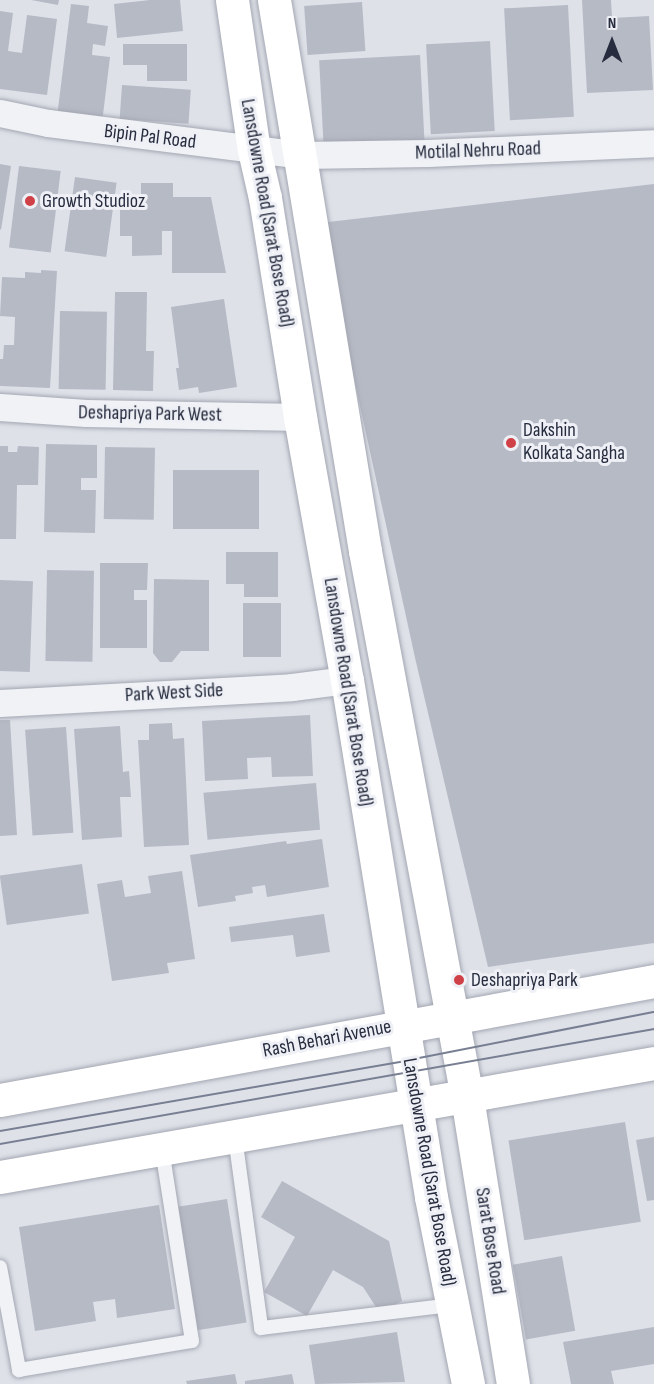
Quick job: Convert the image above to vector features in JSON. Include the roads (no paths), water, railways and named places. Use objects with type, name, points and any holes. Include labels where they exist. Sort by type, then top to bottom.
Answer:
[{"type":"main road","name":"Lansdowne Road (Sarat Bose Road)","points":[[232,0],[254,150],[266,198],[300,417],[347,680],[431,1197],[468,1384]]},
{"type":"main road","name":"Lansdowne Road (Sarat Bose Road)","points":[[274,0],[365,551],[467,1097]]},
{"type":"main road","name":"Rash Behari Avenue","points":[[0,1100],[402,1025],[654,981]]},
{"type":"main road","points":[[0,1177],[418,1106],[654,1063]]},
{"type":"main road","name":"Sarat Bose Road","points":[[467,1097],[513,1384]]},
{"type":"street","name":"Bipin Pal Road","points":[[0,113],[48,123],[301,155]]},
{"type":"street","name":"Motilal Nehru Road","points":[[301,155],[428,153],[654,142]]},
{"type":"street","name":"Deshapriya Park West","points":[[0,407],[87,413],[300,417]]},
{"type":"street","name":"Park West Side","points":[[0,702],[292,687],[347,680]]},
{"type":"lane","points":[[236,1137],[261,1328],[452,1305]]},
{"type":"lane","points":[[0,1267],[19,1370],[192,1341],[162,1150]]},
{"type":"tram line","points":[[0,1131],[409,1060],[654,1012]]},
{"type":"tram line","points":[[0,1144],[654,1029]]},
{"type":"place","name":"Growth Studioz","points":[[30,201]]},
{"type":"place","name":"Dakshin Kolkata Sangha","points":[[511,443]]},
{"type":"place","name":"Deshapriya Park","points":[[459,980]]}]
